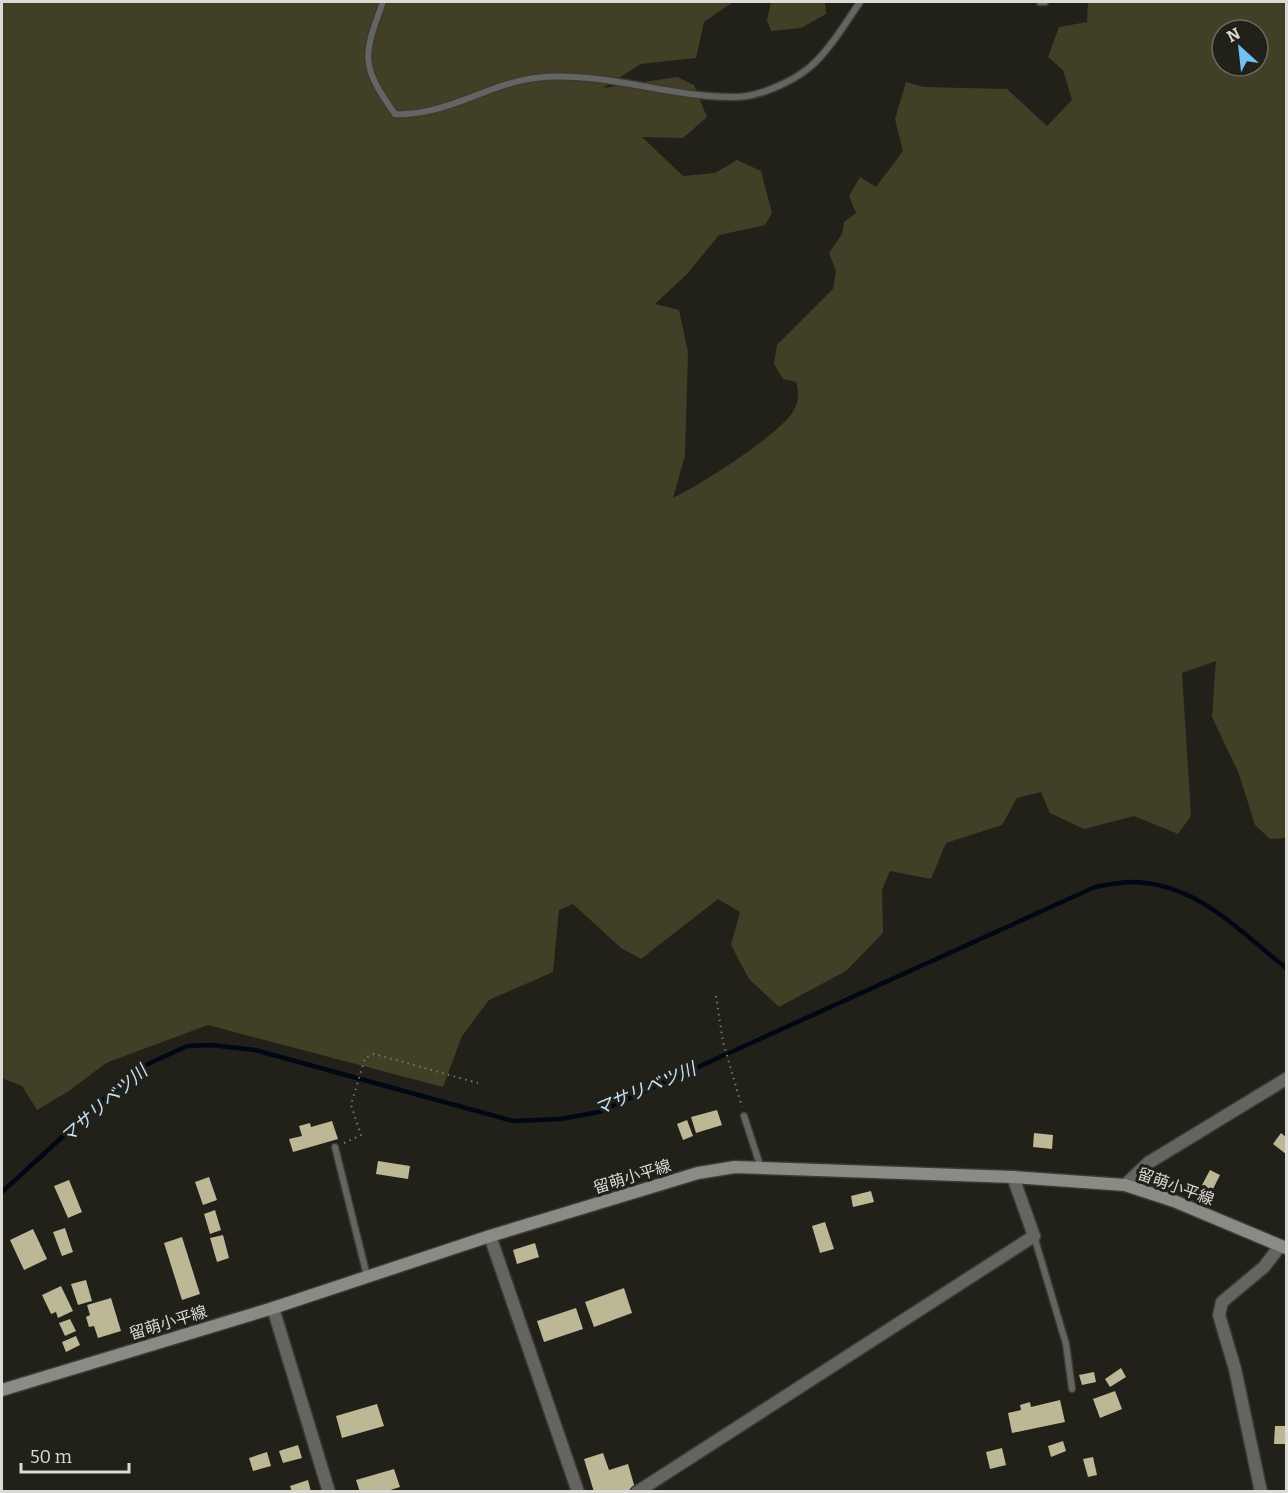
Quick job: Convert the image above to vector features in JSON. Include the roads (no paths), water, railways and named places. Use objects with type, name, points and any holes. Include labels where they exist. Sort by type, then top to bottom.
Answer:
[{"type":"main road","name":"留萌小平線","points":[[2,1390],[273,1308],[490,1236],[698,1173],[735,1167],[1014,1177],[1125,1185],[1174,1201],[1283,1247]]},
{"type":"street","points":[[1125,1185],[1148,1162],[1287,1079]]},
{"type":"street","points":[[637,1491],[1034,1236],[1014,1177]]},
{"type":"street","points":[[490,1236],[578,1491]]},
{"type":"street","points":[[1261,1491],[1235,1369],[1219,1315],[1222,1302],[1264,1267],[1283,1247]]},
{"type":"street","points":[[273,1308],[329,1491]]},
{"type":"lane","points":[[382,2],[369,39],[368,66],[376,88],[395,114],[413,115],[501,86],[536,78],[623,81],[691,93],[737,97],[778,86],[811,66],[860,2]]},
{"type":"lane","points":[[1040,2],[1045,2]]},
{"type":"lane","points":[[744,1116],[761,1169]]},
{"type":"lane","points":[[335,1147],[367,1276]]},
{"type":"lane","points":[[1034,1236],[1066,1344],[1072,1389]]},
{"type":"waterway","name":"マサリベツ川","points":[[2,1192],[104,1099],[146,1065],[187,1046],[211,1045],[255,1050],[513,1121],[561,1119],[599,1112],[1095,887],[1123,882],[1155,884],[1197,900],[1233,924],[1286,968]]}]
